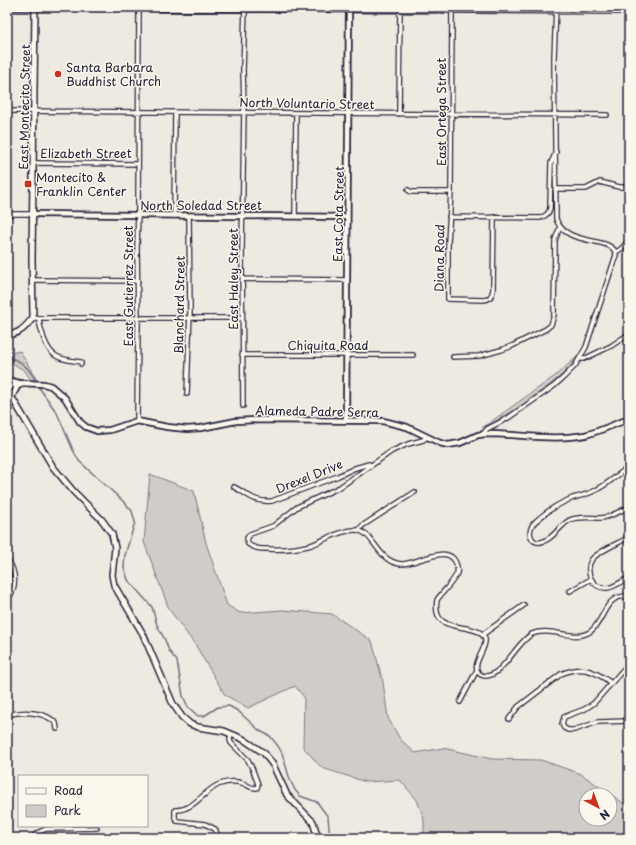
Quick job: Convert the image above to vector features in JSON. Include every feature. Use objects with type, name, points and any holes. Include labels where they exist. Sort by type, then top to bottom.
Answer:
[{"type":"main road","name":"East Montecito Street","points":[[36,7],[32,280],[36,318]]},
{"type":"main road","points":[[7,335],[23,330],[36,318]]},
{"type":"main road","points":[[7,381],[7,387],[53,467],[74,492],[102,520],[112,534],[115,548],[112,570],[114,585],[143,634],[177,711],[185,721],[194,726],[221,730],[231,734],[257,748],[269,758],[287,795],[309,817],[318,838]]},
{"type":"main road","points":[[7,393],[14,398]]},
{"type":"street","points":[[7,8],[556,9],[629,12]]},
{"type":"street","name":"East Gutierrez Street","points":[[137,421],[139,8]]},
{"type":"street","name":"East Haley Street","points":[[243,406],[242,248],[244,112],[243,70],[245,8]]},
{"type":"street","name":"East Cota Street","points":[[346,420],[349,9]]},
{"type":"street","points":[[399,114],[400,9]]},
{"type":"street","name":"East Ortega Street","points":[[450,217],[452,9]]},
{"type":"street","points":[[556,9],[554,58],[556,219],[560,227],[574,237],[610,245],[616,252]]},
{"type":"street","name":"North Voluntario Street","points":[[7,110],[451,114],[517,116],[607,115]]},
{"type":"street","points":[[174,216],[175,112]]},
{"type":"street","points":[[295,216],[296,113]]},
{"type":"street","points":[[450,217],[540,218],[547,214],[550,206],[551,163],[556,152]]},
{"type":"street","name":"Elizabeth Street","points":[[34,163],[138,164]]},
{"type":"street","points":[[556,189],[586,189],[600,182],[619,187],[629,187]]},
{"type":"street","points":[[408,190],[411,192],[451,192]]},
{"type":"street","name":"North Soledad Street","points":[[7,214],[347,217]]},
{"type":"street","name":"Blanchard Street","points":[[187,394],[190,317],[189,216]]},
{"type":"street","name":"Diana Road","points":[[450,217],[448,242],[448,299],[483,300],[492,296],[494,290],[494,217]]},
{"type":"street","points":[[454,357],[490,354],[512,346],[544,330],[551,324],[554,315],[555,240],[560,227]]},
{"type":"street","points":[[483,434],[487,429],[508,418],[561,380],[572,370],[586,347],[615,260],[616,252],[629,240]]},
{"type":"street","points":[[243,279],[347,280]]},
{"type":"street","points":[[32,280],[138,281]]},
{"type":"street","points":[[81,364],[81,362],[60,358],[50,351],[36,318],[242,318]]},
{"type":"street","points":[[579,359],[584,359],[611,346],[629,334]]},
{"type":"street","name":"Chiquita Road","points":[[242,355],[414,356]]},
{"type":"street","name":"Alameda Padre Serra","points":[[7,381],[44,384],[53,387],[65,398],[80,422],[94,431],[106,431],[137,421],[187,429],[243,420],[379,421],[403,425],[440,443],[448,445],[460,443],[483,434],[574,436],[596,432],[629,419]]},
{"type":"street","points":[[14,398],[17,387],[20,383]]},
{"type":"street","name":"Alameda Padre Serra","points":[[7,387],[20,383]]},
{"type":"street","points":[[428,437],[396,449],[340,487],[297,507],[273,526],[250,534],[247,540],[251,546],[256,548],[289,549],[310,545],[349,531],[359,530],[367,535],[380,553],[392,562],[408,564],[442,554],[453,558],[457,573],[437,600],[436,605],[438,615],[447,625],[473,630],[482,635],[484,642],[482,652],[477,663],[477,670],[460,702]]},
{"type":"street","name":"Drexel Drive","points":[[234,486],[254,499],[272,501],[355,468],[369,464],[371,465]]},
{"type":"street","points":[[629,467],[596,490],[572,499],[549,511],[533,524],[530,529],[530,535],[535,540],[543,542],[563,524],[570,520],[578,518],[603,518],[629,507]]},
{"type":"street","points":[[359,530],[362,526],[415,492]]},
{"type":"street","points":[[629,537],[593,558],[589,569],[591,579],[599,586],[607,588],[629,578]]},
{"type":"street","points":[[7,558],[13,570],[15,583],[12,594],[7,601]]},
{"type":"street","points":[[570,591],[591,579]]},
{"type":"street","points":[[477,670],[480,674],[485,676],[490,676],[495,673],[525,640],[533,634],[543,632],[578,635],[587,634],[594,629],[605,609],[612,601],[621,597],[629,596]]},
{"type":"street","points":[[482,635],[524,605]]},
{"type":"street","points":[[629,663],[590,706],[564,717],[562,726],[568,730],[574,730],[598,722],[629,721]]},
{"type":"street","points":[[509,719],[518,707],[567,671],[589,670],[611,683]]},
{"type":"street","points":[[7,715],[15,713],[34,713],[42,715],[53,720],[56,723],[57,729]]},
{"type":"street","points":[[219,838],[216,829],[208,824],[177,821],[175,818],[175,810],[185,810],[208,790],[225,782],[236,782],[257,788],[258,784],[252,768],[242,753],[231,743],[231,734]]},
{"type":"street","points":[[32,838],[37,833],[46,829],[97,828]]},
{"type":"green space","points":[[20,351],[37,380],[31,380],[25,371],[9,361],[7,362],[7,354]]},
{"type":"green space","points":[[578,356],[564,373],[549,386],[524,404],[482,428],[555,376]]},
{"type":"green space","points":[[150,474],[194,491],[206,543],[227,605],[240,613],[283,610],[332,614],[372,641],[383,682],[388,718],[400,739],[415,753],[443,748],[492,759],[541,760],[581,774],[600,787],[578,787],[578,827],[618,827],[618,799],[629,807],[629,838],[424,838],[424,819],[417,800],[400,780],[366,782],[322,768],[303,747],[304,697],[295,686],[248,708],[225,695],[196,646],[169,609],[144,542]]},
{"type":"waterway","points":[[7,358],[16,360],[24,365],[35,380]]},
{"type":"waterway","points":[[38,386],[57,413],[79,461],[132,511],[135,522],[125,555],[124,567],[128,580],[152,607],[157,625],[169,651],[177,661],[183,696],[188,707],[198,716],[204,716],[218,707],[229,706],[238,711],[260,731],[270,736],[282,753],[290,780],[295,790],[300,796],[317,802],[328,817],[330,838]]},
{"type":"place","name":"Santa Barbara Buddhist Church","points":[[58,74]]},
{"type":"place","name":"Montecito & Franklin Center","points":[[28,184]]}]
